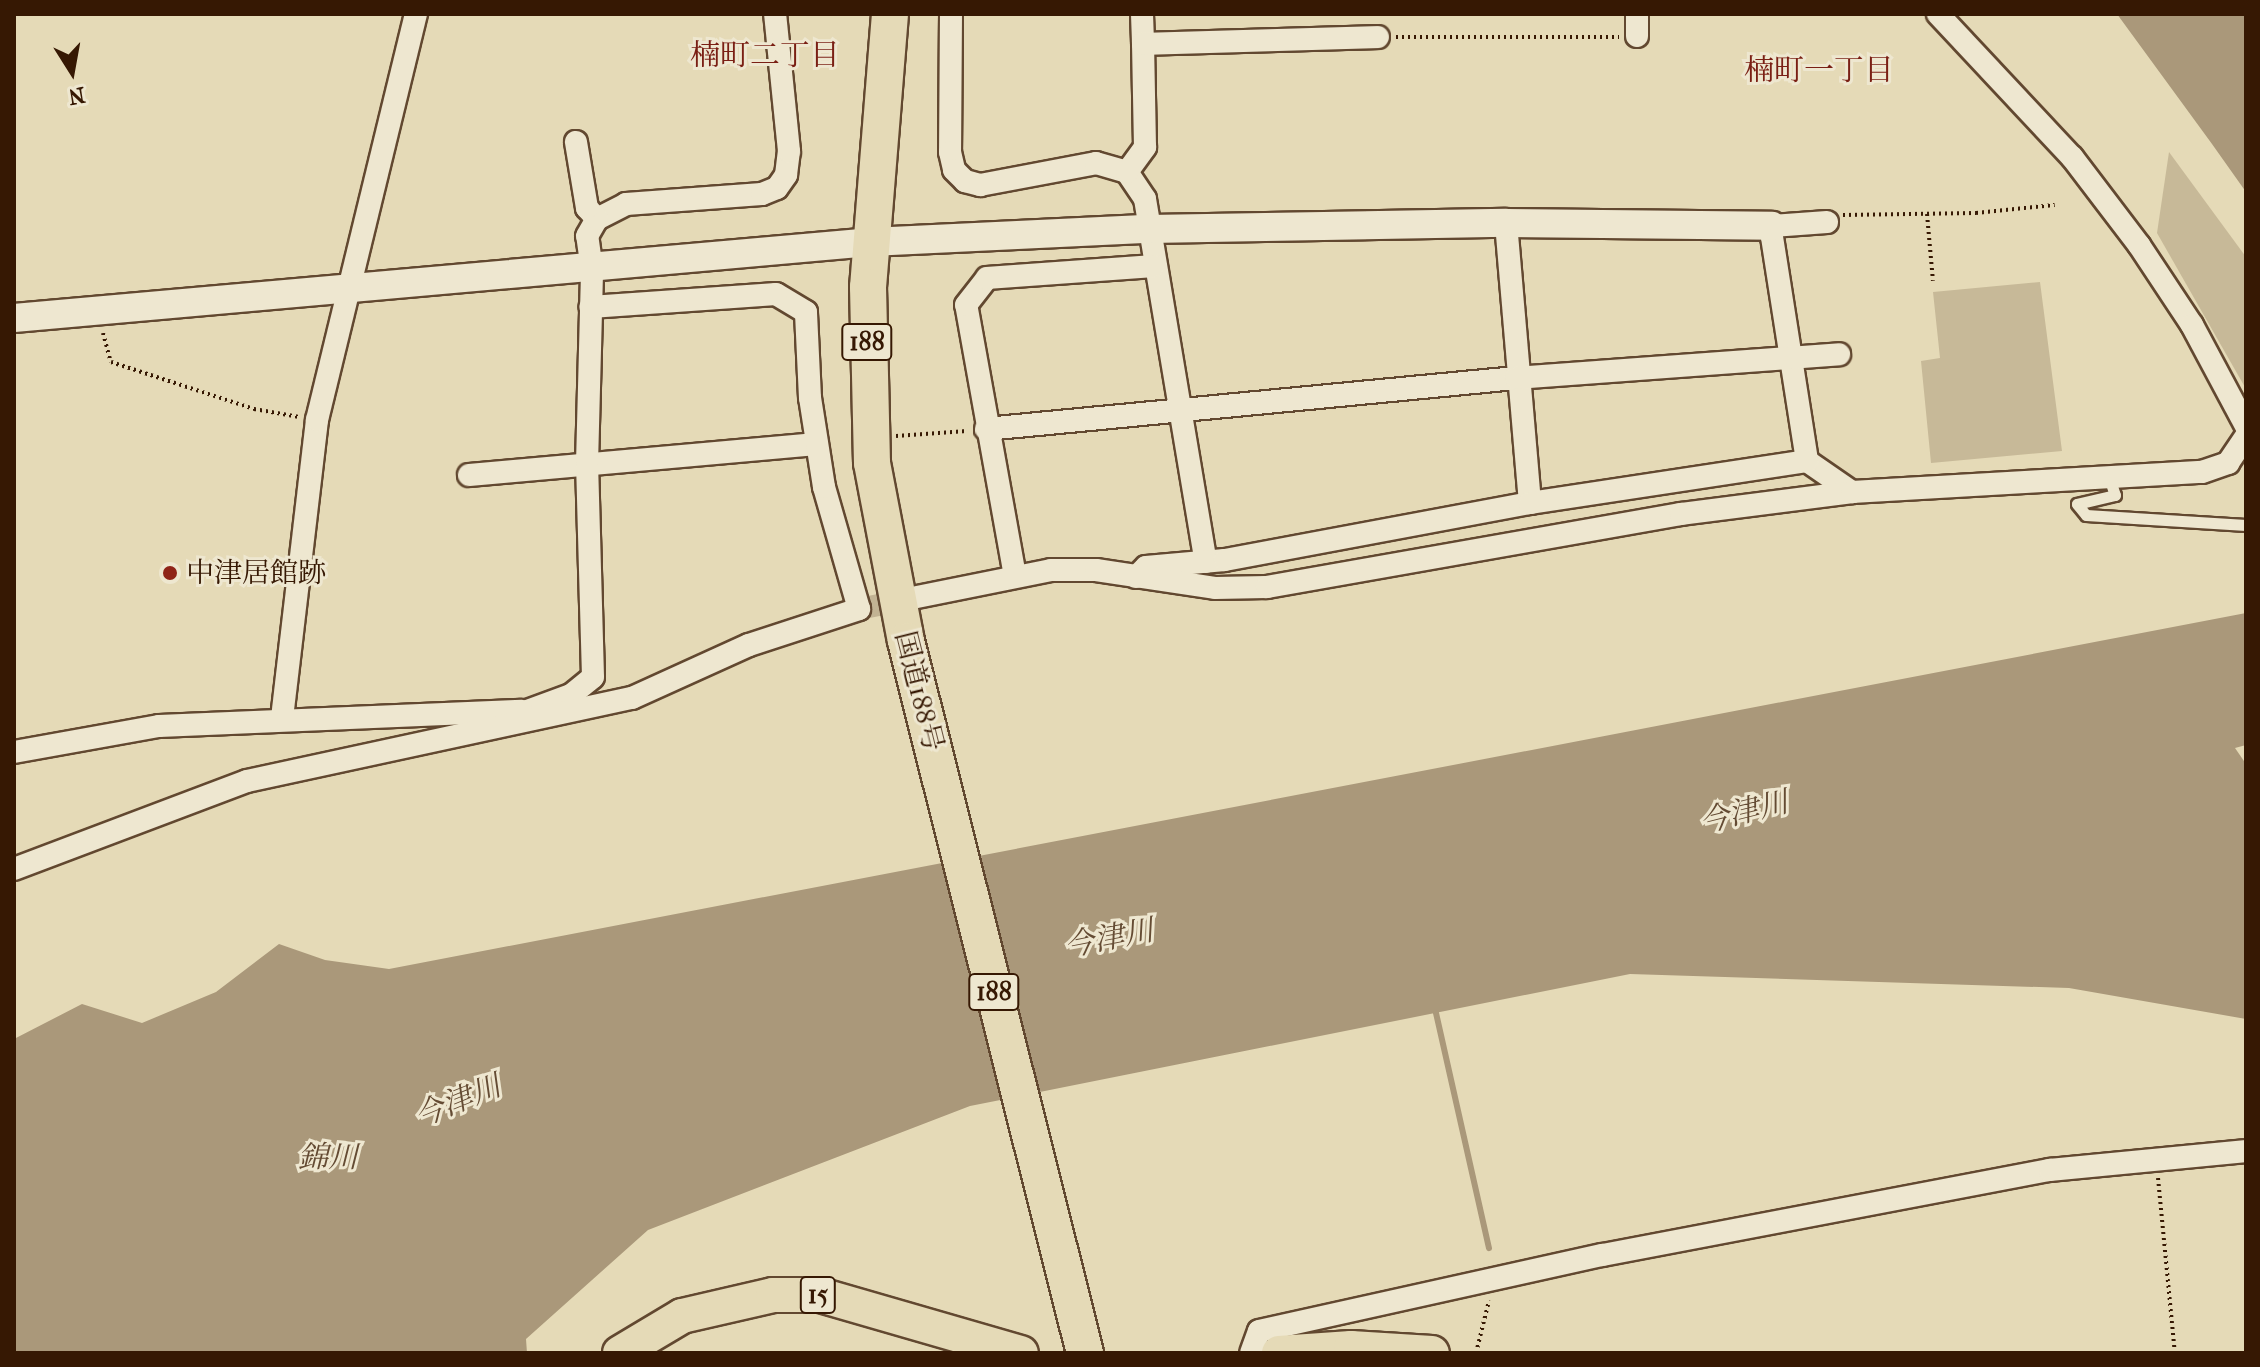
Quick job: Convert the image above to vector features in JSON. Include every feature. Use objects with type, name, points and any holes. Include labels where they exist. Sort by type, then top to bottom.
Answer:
[{"type":"highway","name":"国道188号","points":[[890,14],[870,242],[867,384],[872,463],[913,666],[1085,1353]]},
{"type":"main road","name":"15","points":[[620,1353],[682,1316],[773,1295],[820,1295],[1021,1353]]},
{"type":"main road","points":[[1279,1353],[1351,1348],[1432,1353]]},
{"type":"street","points":[[282,718],[317,420],[416,14]]},
{"type":"street","points":[[14,752],[159,726],[282,718],[528,717],[571,695],[593,677],[587,464],[592,270],[587,236],[597,219],[626,204],[762,194],[777,188],[786,175],[789,151],[775,14]]},
{"type":"street","points":[[951,14],[950,152],[954,170],[965,181],[980,185],[1096,163],[1127,172],[1145,199],[1206,562]]},
{"type":"street","points":[[1127,172],[1145,147],[1142,14]]},
{"type":"street","points":[[1938,14],[2072,157],[2139,245],[2192,325],[2246,426]]},
{"type":"street","points":[[1143,44],[1378,37]]},
{"type":"street","points":[[576,142],[587,208],[597,219]]},
{"type":"street","points":[[14,318],[592,270],[870,242],[1149,229],[1506,223],[1772,226],[1827,222]]},
{"type":"street","points":[[1506,223],[1516,378],[1530,503]]},
{"type":"street","points":[[1772,226],[1807,461]]},
{"type":"street","points":[[1015,576],[966,305],[987,278],[1154,266]]},
{"type":"street","points":[[14,869],[247,781],[528,717],[632,698],[749,645],[859,609],[817,444],[806,312],[787,296],[590,307]]},
{"type":"street","points":[[986,429],[1516,378],[1839,354]]},
{"type":"street","points":[[917,597],[1015,576],[1096,570],[1215,588],[1267,587],[1681,514],[1852,492],[2202,472],[2228,463],[2246,436]]},
{"type":"street","points":[[469,475],[817,444]]},
{"type":"street","points":[[1136,577],[1146,567],[1206,562],[1530,503],[1807,461],[1852,492]]},
{"type":"street","points":[[1251,1353],[1259,1331],[1494,1278],[1894,1196],[2050,1170],[2246,1151]]},
{"type":"lane","points":[[2109,477],[2115,495],[2077,504],[2086,515],[2246,525]]},
{"type":"path","points":[[1378,37],[1637,25]]},
{"type":"path","points":[[1827,222],[1838,215],[1927,214],[2055,205]]},
{"type":"path","points":[[1927,214],[1933,281]]},
{"type":"path","points":[[101,311],[111,362],[254,409],[317,420]]},
{"type":"path","points":[[890,437],[986,429]]},
{"type":"path","points":[[2156,1159],[2175,1353]]},
{"type":"path","points":[[1476,1353],[1494,1278]]},
{"type":"shaded area","points":[[2169,152],[2246,257],[2246,389],[2157,233]]},
{"type":"shaded area","points":[[2040,282],[2062,451],[1931,463],[1921,361],[1940,358],[1933,292]]},
{"type":"water","points":[[2117,14],[2246,14],[2246,192],[2212,144]]},
{"type":"water","name":"錦川","points":[[2246,613],[2246,745],[2235,748],[2246,764],[2246,1019],[2069,988],[1630,974],[970,1106],[648,1230],[526,1339],[527,1353],[14,1353],[14,1039],[82,1004],[142,1023],[216,992],[279,944],[325,960],[389,969]]},
{"type":"waterway","points":[[1436,1013],[1489,1248]]},
{"type":"tunnel","points":[[859,609],[908,599]]},
{"type":"place","name":"中津居館跡","points":[[170,573]]},
{"type":"district","name":"楠町二丁目","points":[[765,56]]},
{"type":"district","name":"楠町一丁目","points":[[1819,71]]},
{"type":"water label","name":"今津川","points":[[1744,813]]},
{"type":"water label","name":"今津川","points":[[1109,939]]},
{"type":"water label","name":"今津川","points":[[458,1102]]}]
